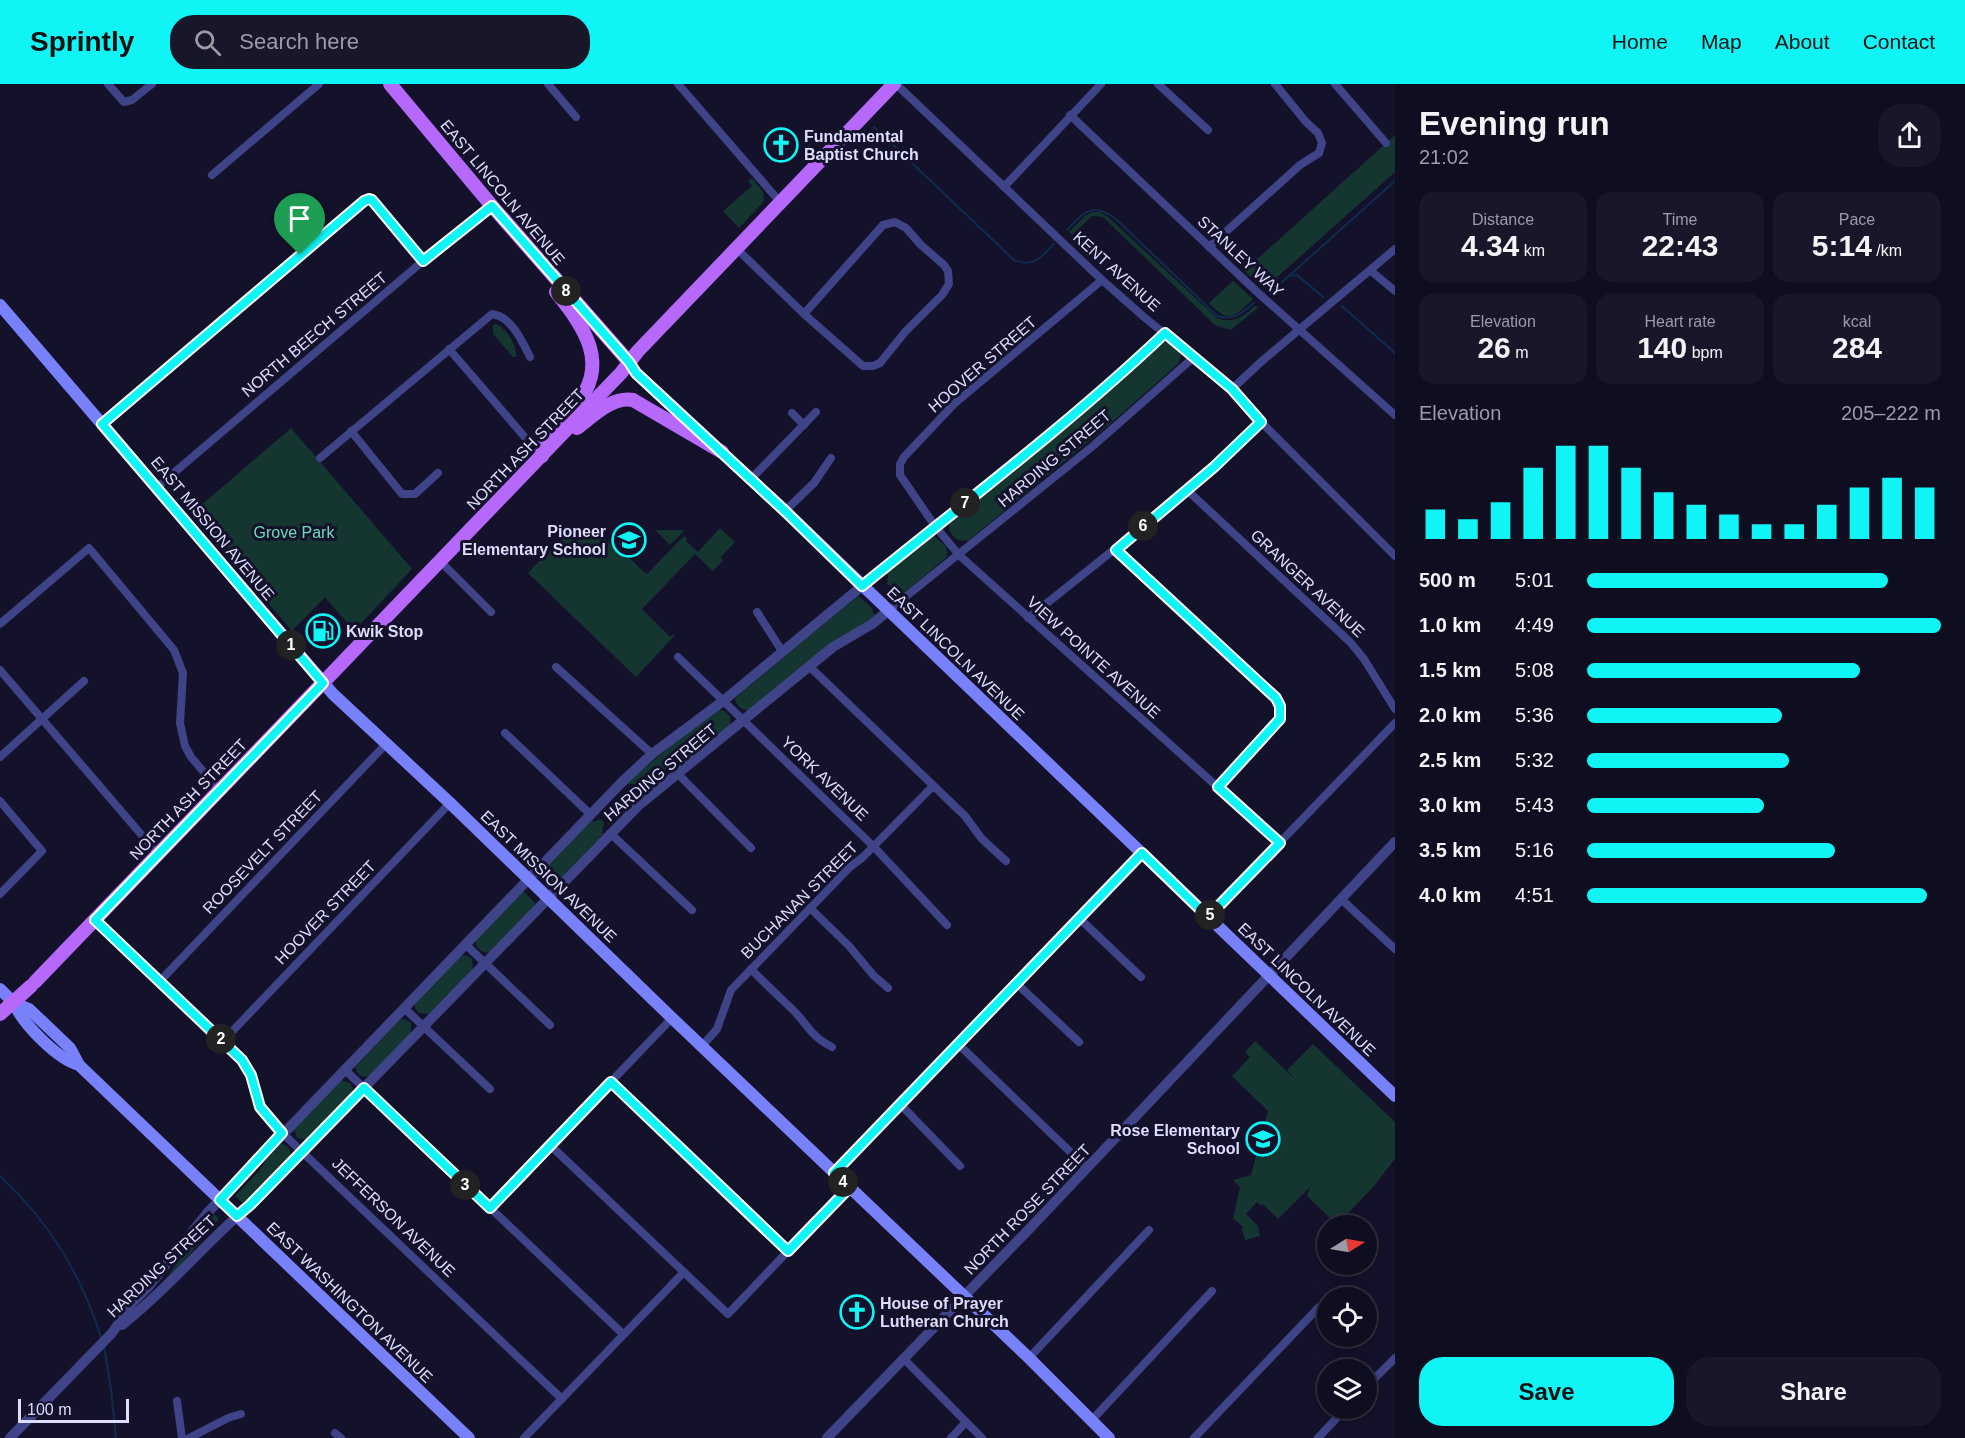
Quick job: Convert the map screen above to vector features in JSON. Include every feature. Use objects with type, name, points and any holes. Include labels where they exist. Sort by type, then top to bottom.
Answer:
[{"type":"main road","name":"EAST LINCOLN AVENUE","points":[[390,84],[636,373],[785,511],[1395,1096]]},
{"type":"main road","name":"NORTH ASH STREET","points":[[0,1014],[33,984],[95,920],[553,444],[780,202],[895,84]]},
{"type":"main road","points":[[492,206],[582,327],[591,351],[592,372],[585,393],[546,438],[541,456]]},
{"type":"main road","name":"EAST MISSION AVENUE","points":[[0,305],[323,683],[1029,1358],[1109,1438]]},
{"type":"main road","points":[[553,444],[613,402],[625,398],[633,400],[722,452]]},
{"type":"main road","name":"EAST WASHINGTON AVENUE","points":[[0,989],[14,1002],[25,1007],[70,1048],[79,1065],[465,1437]]},
{"type":"street","points":[[108,84],[124,102],[132,100],[152,84]]},
{"type":"street","points":[[212,175],[319,84]]},
{"type":"street","points":[[548,84],[576,117]]},
{"type":"street","points":[[678,84],[780,202]]},
{"type":"street","name":"KENT AVENUE","points":[[895,84],[1102,280],[1232,389],[1261,422],[1395,556]]},
{"type":"street","points":[[1004,187],[1101,84]]},
{"type":"street","points":[[1158,84],[1208,130]]},
{"type":"street","points":[[1209,247],[1300,165],[1319,153],[1322,143],[1318,133],[1305,122],[1275,84]]},
{"type":"street","points":[[1335,84],[1386,143]]},
{"type":"street","name":"STANLEY WAY","points":[[1070,115],[1299,331],[1395,415]]},
{"type":"street","points":[[102,424],[364,201],[372,200],[423,261]]},
{"type":"street","name":"NORTH BEECH STREET","points":[[156,488],[423,261],[492,206]]},
{"type":"street","points":[[737,249],[804,314],[860,365],[873,366],[880,363],[905,332],[942,295],[949,284],[948,271],[906,228],[896,222],[883,225],[804,314]]},
{"type":"street","points":[[1232,389],[1395,249]]},
{"type":"street","points":[[1371,271],[1395,291]]},
{"type":"street","name":"HOOVER STREET","points":[[903,481],[900,475],[900,464],[904,457],[954,405],[1102,280]]},
{"type":"street","points":[[320,458],[492,314],[500,315],[520,337],[530,357]]},
{"type":"street","name":"HARDING STREET","points":[[112,1333],[133,1302],[220,1200],[282,1133],[590,814],[652,754],[723,701],[935,526],[1026,456],[1116,379],[1165,333]]},
{"type":"street","points":[[449,349],[541,456]]},
{"type":"street","name":"HARDING STREET","points":[[10,1438],[112,1333],[144,1309],[197,1254],[250,1205],[610,833],[639,806],[833,647],[872,624],[1094,446],[1194,357]]},
{"type":"street","points":[[792,412],[804,425]]},
{"type":"street","points":[[751,479],[816,412]]},
{"type":"street","points":[[1028,618],[1116,550],[1261,422]]},
{"type":"street","points":[[351,431],[402,494],[415,494],[438,473]]},
{"type":"street","points":[[785,511],[814,483],[831,458]]},
{"type":"street","name":"VIEW POINTE AVENUE","points":[[903,481],[959,555],[1280,843]]},
{"type":"street","name":"GRANGER AVENUE","points":[[1186,490],[1350,642],[1370,667],[1395,709]]},
{"type":"street","points":[[0,624],[89,548],[174,650],[183,673],[180,723],[185,746],[191,757],[219,790]]},
{"type":"street","points":[[1116,550],[1276,698],[1280,706],[1280,719],[1218,787]]},
{"type":"street","points":[[440,561],[491,612]]},
{"type":"street","points":[[757,612],[782,651]]},
{"type":"street","name":"YORK AVENUE","points":[[678,657],[874,846],[947,925]]},
{"type":"street","points":[[556,667],[652,754]]},
{"type":"street","points":[[810,667],[965,816],[982,839],[1006,861]]},
{"type":"street","points":[[0,670],[158,854]]},
{"type":"street","points":[[0,757],[84,681]]},
{"type":"street","points":[[1208,917],[1395,723]]},
{"type":"street","points":[[505,733],[590,814]]},
{"type":"street","name":"ROOSEVELT STREET","points":[[160,981],[386,744]]},
{"type":"street","points":[[678,774],[751,848]]},
{"type":"street","name":"BUCHANAN STREET","points":[[702,1046],[717,1029],[731,990],[850,867],[933,786]]},
{"type":"street","points":[[0,801],[42,850],[0,894]]},
{"type":"street","name":"HOOVER STREET","points":[[223,1041],[450,803]]},
{"type":"street","points":[[610,833],[692,910]]},
{"type":"street","name":"NORTH ROSE STREET","points":[[827,1438],[1270,976],[1395,842]]},
{"type":"street","points":[[834,1173],[1142,853]]},
{"type":"street","points":[[1341,899],[1395,949]]},
{"type":"street","points":[[810,908],[888,988]]},
{"type":"street","points":[[1078,917],[1141,977]]},
{"type":"street","name":"JEFFERSON AVENUE","points":[[95,920],[247,1066],[260,1107],[282,1133],[562,1399]]},
{"type":"street","points":[[465,944],[550,1025]]},
{"type":"street","points":[[751,969],[797,1015],[810,1032],[832,1047]]},
{"type":"street","points":[[1016,983],[1078,1042]]},
{"type":"street","points":[[404,1008],[490,1089]]},
{"type":"street","points":[[490,1208],[672,1018]]},
{"type":"street","points":[[957,1043],[1087,1168]]},
{"type":"street","points":[[344,1069],[622,1335]]},
{"type":"street","points":[[611,1082],[788,1251]]},
{"type":"street","points":[[900,1104],[960,1166]]},
{"type":"street","points":[[550,1145],[728,1314],[849,1188]]},
{"type":"street","points":[[1029,1358],[1149,1230]]},
{"type":"street","points":[[524,1438],[684,1272]]},
{"type":"street","points":[[1091,1421],[1212,1291]]},
{"type":"street","points":[[1194,1438],[1317,1310]]},
{"type":"street","points":[[903,1358],[982,1438]]},
{"type":"street","points":[[1377,1376],[1395,1358]]},
{"type":"street","points":[[177,1401],[182,1438]]},
{"type":"street","points":[[189,1438],[228,1418],[241,1414]]},
{"type":"street","points":[[1318,1438],[1336,1419]]},
{"type":"street","points":[[951,1438],[966,1422]]},
{"type":"green space","points":[[1395,135],[1395,172],[1265,288],[1244,271]]},
{"type":"green space","points":[[752,178],[763,192],[764,201],[739,228],[723,211],[752,186],[748,181]]},
{"type":"green space","points":[[1093,212],[1100,212],[1108,217],[1217,318],[1232,320],[1255,306],[1259,307],[1231,330],[1215,325],[1103,217],[1092,216],[1072,235],[1069,232],[1085,216]]},
{"type":"green space","points":[[1233,281],[1253,299],[1241,311],[1227,316],[1209,303]]},
{"type":"green space","points":[[496,324],[511,338],[516,357],[513,357],[493,334],[493,325]]},
{"type":"green space","points":[[1160,342],[1170,344],[1178,350],[1181,356],[1178,364],[1110,424],[969,540],[957,539],[951,534],[949,522]]},
{"type":"green space","name":"Grove Park","points":[[291,428],[412,569],[354,631],[325,597],[292,631],[192,513]]},
{"type":"green space","points":[[720,528],[735,542],[721,557],[723,560],[713,571],[695,554],[642,609],[670,637],[675,635],[636,677],[528,573],[566,533],[599,533],[647,574],[684,536],[698,552]]},
{"type":"green space","points":[[655,530],[682,530],[684,531],[670,545]]},
{"type":"green space","points":[[934,536],[946,546],[947,557],[898,598],[899,591],[887,584],[888,575],[885,572]]},
{"type":"green space","points":[[858,596],[872,608],[874,616],[750,710],[744,710],[738,706],[735,698]]},
{"type":"green space","points":[[719,710],[725,711],[730,716],[730,726],[674,771],[662,770],[652,773],[635,787],[635,784],[625,784],[699,723]]},
{"type":"green space","points":[[601,819],[604,823],[603,834],[558,882],[546,881],[544,869],[592,820],[594,822]]},
{"type":"green space","points":[[524,892],[535,903],[534,907],[491,952],[480,950],[476,939],[520,893]]},
{"type":"green space","points":[[462,955],[472,959],[473,970],[429,1014],[419,1013],[415,1008],[415,1002]]},
{"type":"green space","points":[[401,1019],[411,1023],[411,1033],[370,1076],[360,1075],[355,1067]]},
{"type":"green space","points":[[1255,1041],[1297,1081],[1287,1070],[1313,1044],[1395,1122],[1395,1159],[1346,1215],[1327,1215],[1307,1196],[1310,1187],[1278,1219],[1263,1204],[1261,1206],[1257,1202],[1246,1214],[1258,1226],[1260,1236],[1245,1240],[1243,1227],[1233,1218],[1240,1187],[1233,1180],[1251,1175],[1268,1111],[1232,1076],[1250,1057],[1245,1052]]},
{"type":"green space","points":[[340,1080],[350,1083],[353,1088],[351,1095],[308,1140],[297,1138],[294,1127]]},
{"type":"green space","points":[[279,1144],[289,1148],[290,1158],[246,1203],[243,1203],[235,1196],[260,1170],[269,1153]]},
{"type":"green space","points":[[213,1213],[219,1219],[165,1281],[194,1236]]},
{"type":"waterway","points":[[874,127],[1014,260],[1032,262],[1041,257],[1054,244]]},
{"type":"waterway","points":[[1271,292],[1395,181]]},
{"type":"waterway","points":[[1067,230],[1089,211],[1101,211],[1116,219],[1217,316],[1233,317],[1254,303]]},
{"type":"waterway","points":[[1290,276],[1297,275],[1323,297]]},
{"type":"waterway","points":[[1342,306],[1395,353]]},
{"type":"waterway","points":[[0,1176],[34,1212],[61,1250],[83,1291],[101,1337]]},
{"type":"waterway","points":[[104,1346],[116,1438]]},
{"type":"place","name":"Fundamental Baptist Church","points":[[781,145]]},
{"type":"place","name":"Pioneer Elementary School","points":[[629,540]]},
{"type":"place","name":"Kwik Stop","points":[[323,631]]},
{"type":"place","name":"Rose Elementary School","points":[[1263,1139]]},
{"type":"place","name":"House of Prayer Lutheran Church","points":[[857,1312]]},
{"type":"route","points":[[369,199],[423,261],[492,206],[629,362],[636,373],[862,586],[1026,456],[1116,379],[1165,333],[1232,389],[1261,422],[1214,467],[1116,550],[1276,698],[1280,706],[1280,719],[1218,787],[1280,843],[1208,917],[1142,853],[834,1173],[849,1188],[788,1251],[611,1082],[490,1208],[364,1088],[237,1216],[220,1200],[282,1133],[260,1107],[251,1075],[242,1060],[95,920],[323,683],[102,424],[300,255],[369,199]]}]
